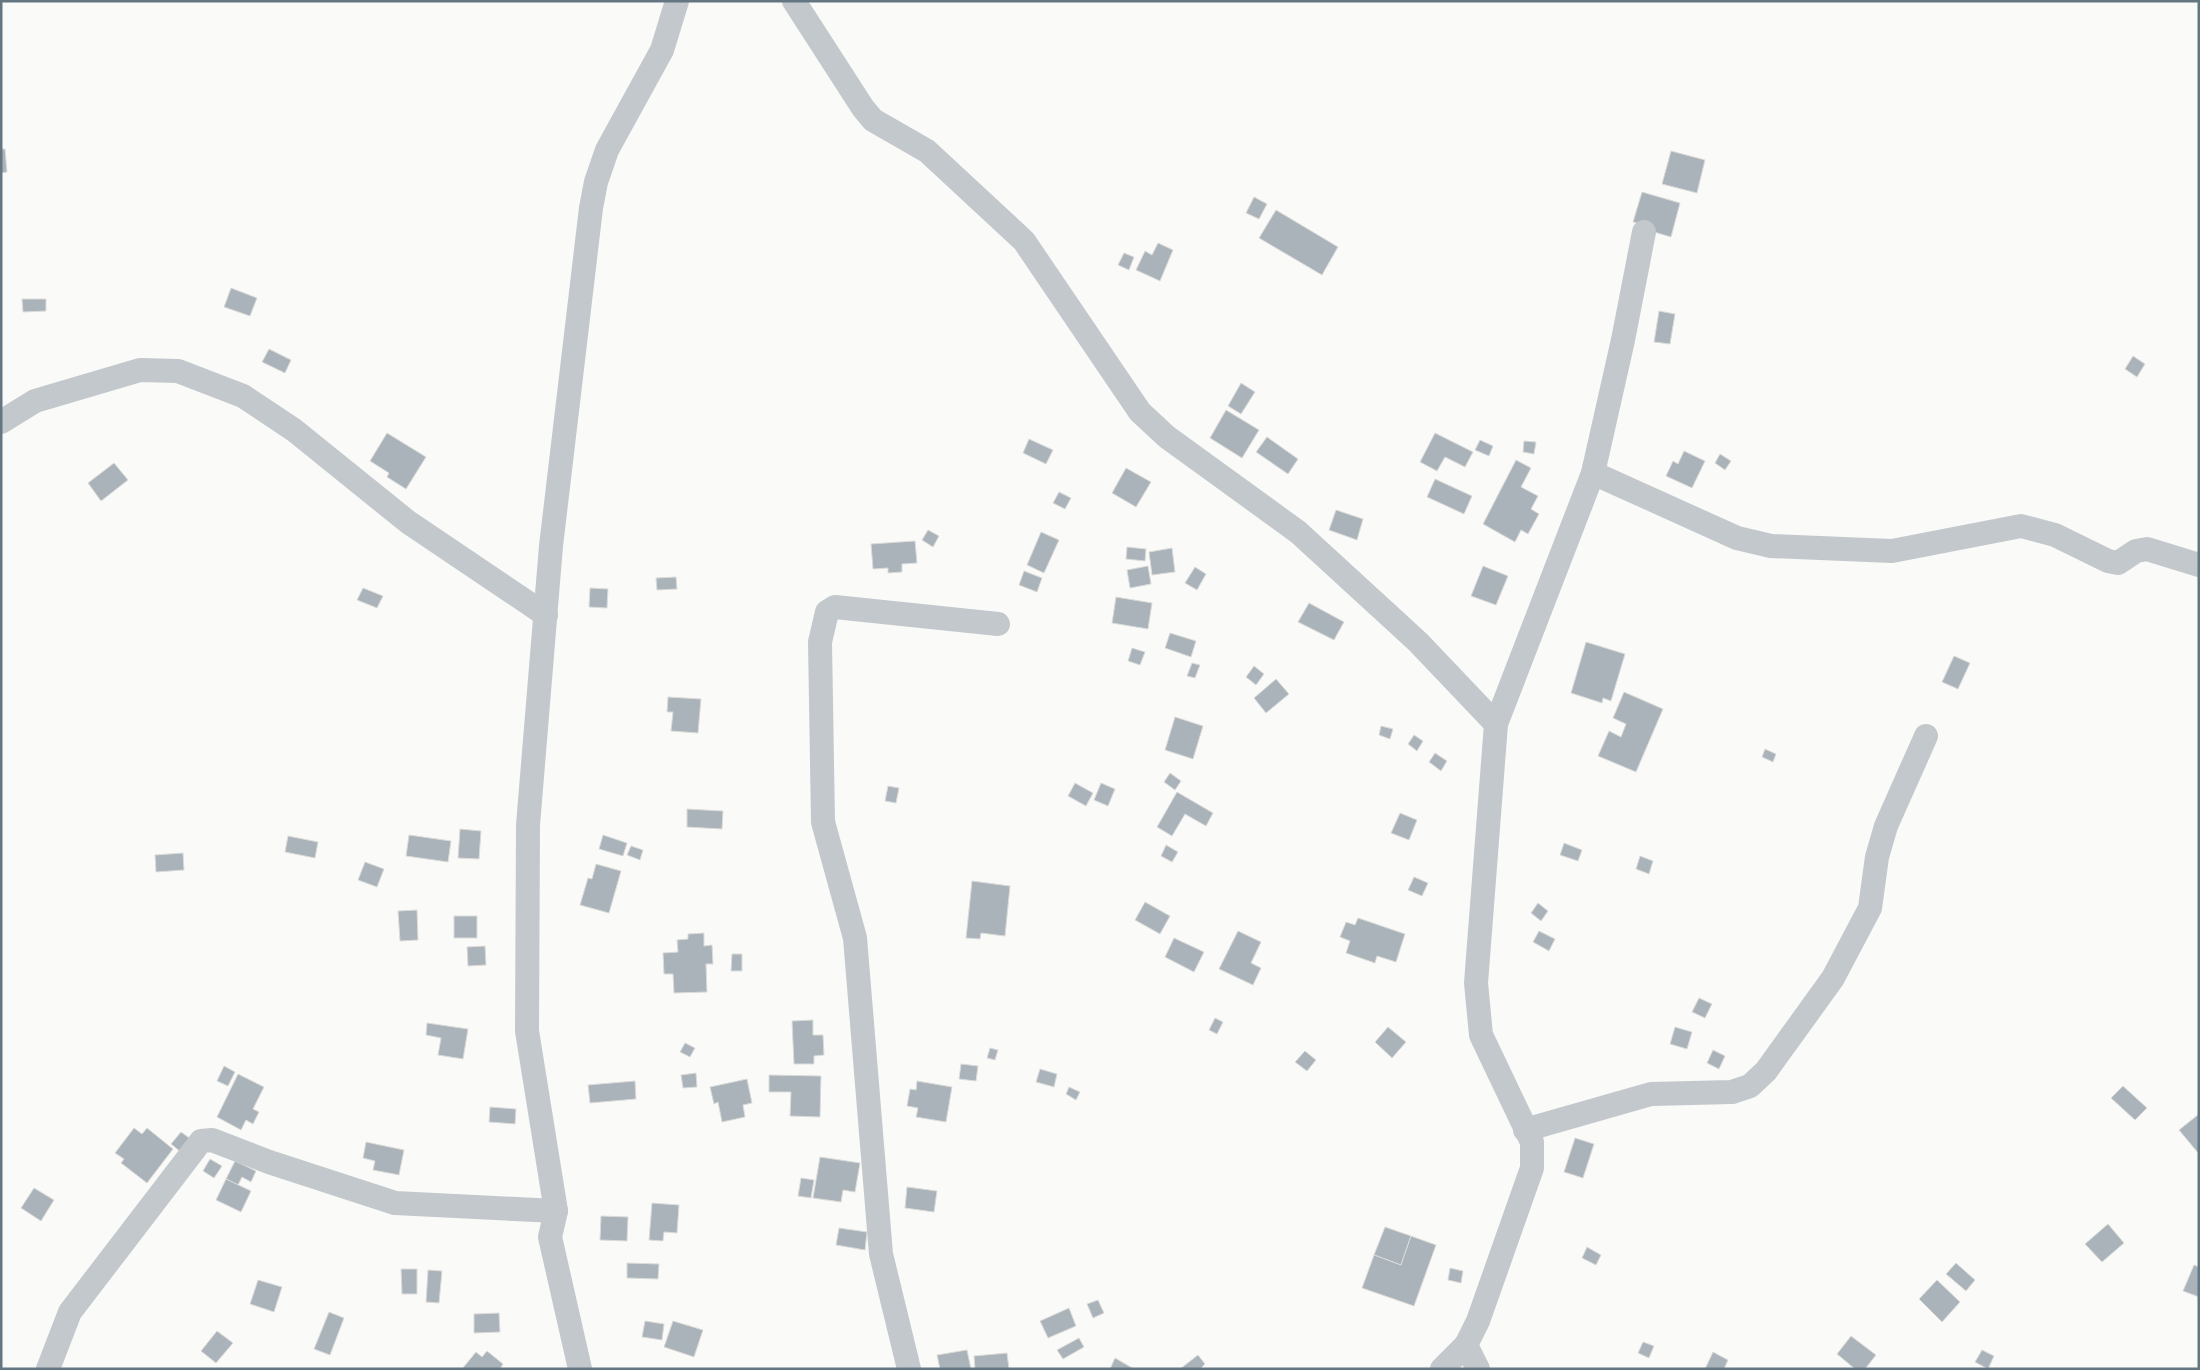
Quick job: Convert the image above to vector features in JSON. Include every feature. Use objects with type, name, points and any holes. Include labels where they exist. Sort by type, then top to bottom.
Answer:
[{"type":"street","points":[[580,1369],[550,1237],[556,1211],[527,1031],[528,825],[554,527],[591,208],[596,182],[607,150],[662,50],[677,1]]},
{"type":"street","points":[[794,1],[863,108],[873,120],[928,151],[1024,242],[1140,412],[1167,437],[1298,532],[1418,642],[1496,724]]},
{"type":"street","points":[[1442,1369],[1466,1345],[1478,1321],[1532,1168],[1532,1142],[1481,1035],[1476,983],[1496,724],[1593,473],[1623,340],[1644,232]]},
{"type":"street","points":[[1,422],[35,402],[140,370],[178,371],[243,396],[272,415],[294,430],[408,522],[546,615]]},
{"type":"street","points":[[1593,473],[1737,538],[1771,546],[1892,551],[2021,526],[2055,535],[2108,561],[2118,563],[2136,551],[2147,549],[2199,565]]},
{"type":"street","points":[[909,1369],[881,1254],[854,938],[823,822],[820,642],[827,612],[835,607],[998,624]]},
{"type":"street","points":[[1525,1130],[1651,1094],[1732,1092],[1750,1086],[1766,1070],[1832,978],[1870,908],[1877,857],[1886,826],[1926,736]]},
{"type":"street","points":[[48,1369],[70,1312],[201,1141],[212,1140],[269,1162],[395,1203],[556,1211]]},
{"type":"street","points":[[1466,1345],[1478,1369]]},
{"type":"building","points":[[1,149],[5,149],[7,172],[1,173]]},
{"type":"building","points":[[1671,151],[1705,160],[1697,193],[1662,184]]},
{"type":"building","points":[[1642,192],[1680,203],[1671,237],[1654,232],[1655,228],[1633,222]]},
{"type":"building","points":[[1254,197],[1267,204],[1259,219],[1246,213]]},
{"type":"building","points":[[1276,210],[1338,247],[1322,275],[1259,238]]},
{"type":"building","points":[[1158,243],[1173,250],[1160,281],[1136,270],[1145,251],[1152,255]]},
{"type":"building","points":[[1124,253],[1134,257],[1129,270],[1118,265]]},
{"type":"building","points":[[231,288],[257,298],[250,316],[224,307]]},
{"type":"building","points":[[22,299],[46,299],[46,311],[23,312]]},
{"type":"building","points":[[1659,311],[1675,314],[1670,344],[1654,342]]},
{"type":"building","points":[[269,349],[291,360],[285,373],[262,362]]},
{"type":"building","points":[[2133,356],[2145,364],[2137,377],[2125,369]]},
{"type":"building","points":[[1241,383],[1255,392],[1241,414],[1228,406]]},
{"type":"building","points":[[1226,410],[1259,430],[1242,458],[1210,438]]},
{"type":"building","points":[[387,433],[426,457],[406,489],[387,477],[389,473],[370,461]]},
{"type":"building","points":[[1435,433],[1473,452],[1465,467],[1445,457],[1437,471],[1420,462]]},
{"type":"building","points":[[1267,437],[1298,459],[1288,474],[1256,452]]},
{"type":"building","points":[[1029,439],[1053,450],[1046,464],[1023,453]]},
{"type":"building","points":[[1480,440],[1493,446],[1489,456],[1475,450]]},
{"type":"building","points":[[1524,441],[1536,442],[1534,454],[1523,452]]},
{"type":"building","points":[[1684,451],[1705,461],[1692,488],[1666,476],[1673,461],[1678,464]]},
{"type":"building","points":[[1720,454],[1731,461],[1725,470],[1715,463]]},
{"type":"building","points":[[1516,460],[1531,468],[1521,487],[1538,496],[1531,509],[1539,514],[1528,534],[1521,530],[1515,542],[1483,524]]},
{"type":"building","points":[[114,463],[128,480],[101,501],[88,483]]},
{"type":"building","points":[[1126,468],[1151,482],[1136,507],[1112,493]]},
{"type":"building","points":[[1435,479],[1472,496],[1464,514],[1427,497]]},
{"type":"building","points":[[1059,492],[1071,498],[1065,509],[1053,503]]},
{"type":"building","points":[[1336,510],[1363,519],[1357,540],[1329,530]]},
{"type":"building","points":[[928,530],[939,536],[933,547],[922,540]]},
{"type":"building","points":[[1041,532],[1059,540],[1044,573],[1027,565]]},
{"type":"building","points":[[915,541],[917,563],[902,564],[902,572],[888,573],[888,568],[873,569],[871,544]]},
{"type":"building","points":[[1127,547],[1146,549],[1145,561],[1126,559]]},
{"type":"building","points":[[1172,548],[1175,572],[1152,575],[1149,552]]},
{"type":"building","points":[[1148,566],[1151,584],[1130,588],[1127,570]]},
{"type":"building","points":[[1483,566],[1508,576],[1496,605],[1471,596]]},
{"type":"building","points":[[1195,567],[1206,574],[1197,590],[1185,583]]},
{"type":"building","points":[[1024,571],[1042,578],[1037,592],[1019,585]]},
{"type":"building","points":[[676,577],[677,589],[657,590],[656,578]]},
{"type":"building","points":[[363,588],[383,596],[377,608],[357,600]]},
{"type":"building","points":[[590,588],[608,589],[607,608],[589,607]]},
{"type":"building","points":[[1116,597],[1152,603],[1148,629],[1112,623]]},
{"type":"building","points":[[1309,603],[1344,622],[1334,640],[1298,622]]},
{"type":"building","points":[[1170,633],[1196,641],[1191,657],[1165,648]]},
{"type":"building","points":[[1586,642],[1625,654],[1611,701],[1603,698],[1602,703],[1571,693]]},
{"type":"building","points":[[1132,648],[1145,652],[1140,665],[1128,661]]},
{"type":"building","points":[[1954,656],[1970,663],[1958,689],[1942,682]]},
{"type":"building","points":[[1192,663],[1200,665],[1195,678],[1187,676]]},
{"type":"building","points":[[1254,666],[1264,674],[1256,685],[1246,677]]},
{"type":"building","points":[[1276,679],[1289,694],[1266,713],[1254,698]]},
{"type":"building","points":[[1624,692],[1663,709],[1636,772],[1598,756],[1609,731],[1621,737],[1626,724],[1613,718]]},
{"type":"building","points":[[668,697],[701,699],[698,733],[671,731],[673,712],[667,712]]},
{"type":"building","points":[[1175,717],[1203,726],[1193,759],[1165,750]]},
{"type":"building","points":[[1381,726],[1393,729],[1390,739],[1379,735]]},
{"type":"building","points":[[1414,735],[1423,741],[1417,751],[1408,744]]},
{"type":"building","points":[[1765,749],[1776,754],[1773,762],[1762,757]]},
{"type":"building","points":[[1435,753],[1447,761],[1441,771],[1429,762]]},
{"type":"building","points":[[1170,773],[1181,781],[1175,790],[1164,782]]},
{"type":"building","points":[[1075,783],[1093,793],[1086,806],[1068,796]]},
{"type":"building","points":[[1101,783],[1115,789],[1108,806],[1094,800]]},
{"type":"building","points":[[888,786],[899,788],[896,803],[885,801]]},
{"type":"building","points":[[1177,792],[1213,813],[1206,826],[1185,814],[1172,836],[1157,827]]},
{"type":"building","points":[[687,809],[723,811],[722,829],[687,827]]},
{"type":"building","points":[[1400,813],[1417,820],[1409,840],[1391,833]]},
{"type":"building","points":[[460,829],[481,831],[479,859],[458,858]]},
{"type":"building","points":[[409,835],[451,841],[448,862],[406,856]]},
{"type":"building","points":[[603,835],[627,843],[623,856],[599,849]]},
{"type":"building","points":[[288,836],[318,842],[315,858],[285,852]]},
{"type":"building","points":[[1564,843],[1582,850],[1578,861],[1560,855]]},
{"type":"building","points":[[1166,845],[1178,852],[1172,862],[1161,856]]},
{"type":"building","points":[[631,846],[643,850],[640,860],[627,855]]},
{"type":"building","points":[[183,853],[184,870],[156,872],[155,855]]},
{"type":"building","points":[[1640,856],[1653,861],[1649,874],[1636,869]]},
{"type":"building","points":[[365,862],[384,869],[377,887],[358,880]]},
{"type":"building","points":[[596,864],[621,871],[609,913],[580,905],[588,878],[592,879]]},
{"type":"building","points":[[1414,877],[1428,883],[1422,896],[1408,890]]},
{"type":"building","points":[[972,881],[1010,886],[1005,936],[981,933],[980,939],[966,938]]},
{"type":"building","points":[[1145,902],[1170,916],[1160,934],[1135,920]]},
{"type":"building","points":[[1538,903],[1548,911],[1541,921],[1531,913]]},
{"type":"building","points":[[417,910],[418,940],[400,941],[398,911]]},
{"type":"building","points":[[454,916],[477,916],[477,938],[454,938]]},
{"type":"building","points":[[1358,918],[1405,934],[1396,962],[1377,956],[1375,963],[1346,953],[1350,941],[1340,937],[1346,922],[1355,925]]},
{"type":"building","points":[[1238,931],[1261,942],[1251,963],[1261,968],[1253,985],[1219,969]]},
{"type":"building","points":[[1539,931],[1555,939],[1549,951],[1533,942]]},
{"type":"building","points":[[704,933],[704,946],[712,945],[713,964],[706,964],[707,992],[674,993],[673,974],[664,974],[663,953],[678,952],[677,940],[688,939],[688,934]]},
{"type":"building","points":[[1174,938],[1204,952],[1194,972],[1165,957]]},
{"type":"building","points":[[485,946],[486,965],[468,966],[467,947]]},
{"type":"building","points":[[732,954],[742,954],[742,971],[731,971]]},
{"type":"building","points":[[1699,998],[1712,1004],[1705,1018],[1692,1012]]},
{"type":"building","points":[[1215,1018],[1223,1022],[1217,1034],[1209,1030]]},
{"type":"building","points":[[813,1020],[813,1035],[823,1035],[824,1055],[814,1056],[814,1064],[794,1064],[792,1021]]},
{"type":"building","points":[[427,1023],[468,1029],[463,1059],[438,1055],[441,1038],[426,1035]]},
{"type":"building","points":[[1388,1027],[1406,1042],[1392,1058],[1375,1042]]},
{"type":"building","points":[[1675,1027],[1692,1032],[1687,1049],[1670,1044]]},
{"type":"building","points":[[685,1043],[695,1048],[690,1057],[680,1052]]},
{"type":"building","points":[[990,1048],[998,1050],[995,1060],[987,1058]]},
{"type":"building","points":[[1713,1050],[1725,1056],[1719,1069],[1707,1063]]},
{"type":"building","points":[[1305,1051],[1316,1060],[1307,1071],[1295,1062]]},
{"type":"building","points":[[961,1064],[978,1066],[976,1081],[959,1079]]},
{"type":"building","points":[[224,1066],[235,1072],[228,1086],[217,1081]]},
{"type":"building","points":[[1040,1069],[1057,1074],[1054,1087],[1036,1082]]},
{"type":"building","points":[[696,1073],[697,1087],[683,1088],[681,1075]]},
{"type":"building","points":[[238,1074],[264,1087],[253,1109],[259,1112],[253,1124],[246,1120],[241,1130],[217,1117]]},
{"type":"building","points":[[769,1075],[821,1076],[820,1117],[790,1116],[791,1092],[769,1092]]},
{"type":"building","points":[[747,1079],[752,1103],[743,1105],[745,1117],[722,1122],[718,1102],[714,1104],[710,1087]]},
{"type":"building","points":[[635,1081],[636,1099],[590,1103],[588,1085]]},
{"type":"building","points":[[917,1081],[952,1087],[946,1122],[916,1117],[918,1108],[907,1106],[910,1089],[916,1090]]},
{"type":"building","points":[[2123,1086],[2147,1108],[2135,1120],[2111,1098]]},
{"type":"building","points":[[1069,1087],[1080,1092],[1076,1100],[1066,1094]]},
{"type":"building","points":[[490,1107],[516,1109],[515,1124],[489,1122]]},
{"type":"building","points":[[2199,1114],[2199,1154],[2179,1130]]},
{"type":"building","points":[[134,1128],[142,1134],[147,1128],[173,1149],[147,1183],[121,1163],[124,1159],[115,1153]]},
{"type":"building","points":[[181,1132],[192,1140],[182,1153],[171,1144]]},
{"type":"building","points":[[1575,1138],[1594,1144],[1583,1178],[1564,1172]]},
{"type":"building","points":[[366,1142],[404,1150],[399,1175],[373,1170],[375,1161],[363,1158]]},
{"type":"building","points":[[820,1157],[860,1163],[855,1192],[843,1190],[841,1202],[813,1198]]},
{"type":"building","points":[[210,1159],[222,1166],[214,1178],[203,1171]]},
{"type":"building","points":[[235,1161],[256,1171],[251,1182],[242,1177],[238,1185],[226,1179]]},
{"type":"building","points":[[801,1178],[814,1180],[811,1198],[798,1196]]},
{"type":"building","points":[[226,1179],[251,1191],[241,1212],[216,1200]]},
{"type":"building","points":[[907,1187],[937,1191],[934,1212],[905,1208]]},
{"type":"building","points":[[34,1188],[54,1200],[41,1221],[21,1208]]},
{"type":"building","points":[[652,1203],[679,1205],[677,1233],[664,1232],[663,1241],[649,1240]]},
{"type":"building","points":[[601,1216],[628,1217],[627,1241],[600,1240]]},
{"type":"building","points":[[2108,1224],[2124,1243],[2102,1262],[2085,1244]]},
{"type":"building","points":[[1385,1227],[1411,1236],[1401,1265],[1374,1255]]},
{"type":"building","points":[[839,1228],[867,1232],[865,1250],[836,1245]]},
{"type":"building","points":[[1411,1236],[1436,1245],[1414,1306],[1362,1288],[1374,1255],[1401,1265]]},
{"type":"building","points":[[1587,1247],[1601,1255],[1596,1265],[1582,1258]]},
{"type":"building","points":[[627,1263],[659,1264],[658,1279],[627,1278]]},
{"type":"building","points":[[1956,1263],[1975,1280],[1966,1291],[1946,1274]]},
{"type":"building","points":[[2194,1265],[2199,1267],[2199,1297],[2183,1291]]},
{"type":"building","points":[[1450,1268],[1463,1271],[1461,1283],[1448,1280]]},
{"type":"building","points":[[401,1269],[417,1269],[417,1294],[402,1294]]},
{"type":"building","points":[[428,1270],[442,1271],[439,1303],[426,1302]]},
{"type":"building","points":[[258,1280],[282,1287],[274,1312],[250,1304]]},
{"type":"building","points":[[1937,1280],[1960,1302],[1942,1322],[1919,1299]]},
{"type":"building","points":[[1098,1300],[1104,1313],[1093,1318],[1087,1304]]},
{"type":"building","points":[[1069,1308],[1076,1326],[1048,1338],[1040,1321]]},
{"type":"building","points":[[329,1312],[344,1318],[330,1355],[314,1349]]},
{"type":"building","points":[[499,1313],[500,1332],[474,1333],[474,1314]]},
{"type":"building","points":[[645,1321],[664,1324],[662,1340],[642,1337]]},
{"type":"building","points":[[673,1321],[703,1330],[694,1357],[664,1347]]},
{"type":"building","points":[[217,1331],[233,1343],[216,1363],[201,1351]]},
{"type":"building","points":[[1851,1336],[1876,1355],[1865,1369],[1855,1369],[1837,1354]]},
{"type":"building","points":[[1079,1338],[1084,1347],[1063,1359],[1057,1350]]},
{"type":"building","points":[[1643,1342],[1654,1346],[1649,1358],[1638,1353]]},
{"type":"building","points":[[967,1350],[971,1369],[940,1369],[937,1355]]},
{"type":"building","points":[[1982,1350],[1994,1356],[1988,1369],[1975,1362]]},
{"type":"building","points":[[487,1351],[503,1364],[500,1369],[462,1369],[476,1352],[482,1357]]},
{"type":"building","points":[[1713,1352],[1728,1360],[1724,1369],[1705,1369]]},
{"type":"building","points":[[1007,1353],[1009,1369],[975,1369],[974,1356]]},
{"type":"building","points":[[1198,1355],[1205,1364],[1200,1369],[1180,1369]]},
{"type":"building","points":[[1115,1358],[1134,1369],[1110,1369]]}]
